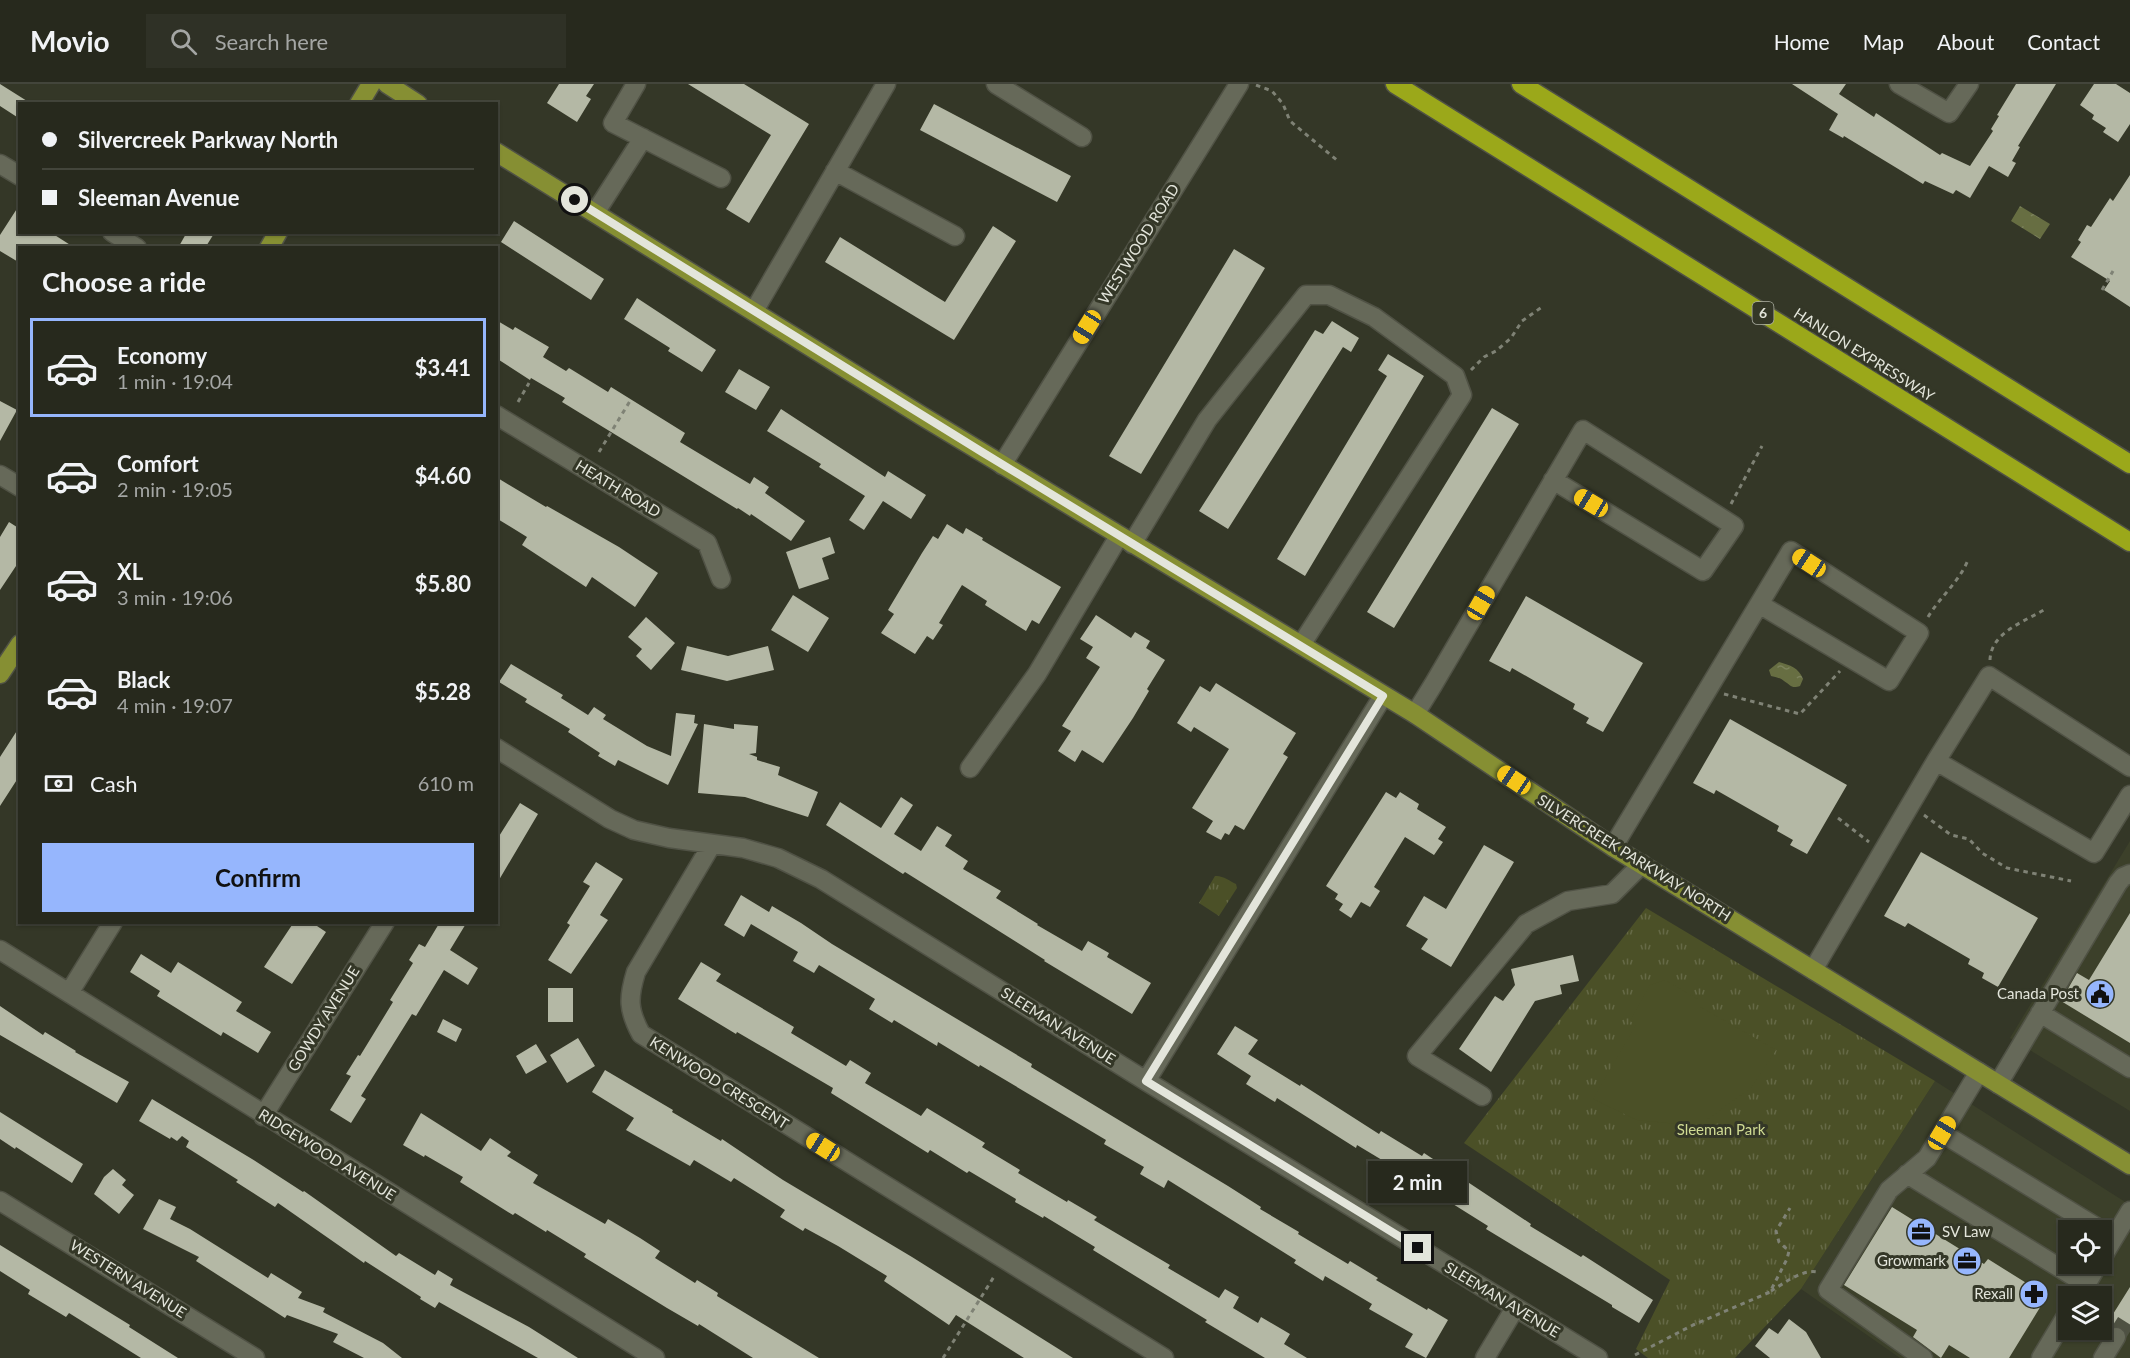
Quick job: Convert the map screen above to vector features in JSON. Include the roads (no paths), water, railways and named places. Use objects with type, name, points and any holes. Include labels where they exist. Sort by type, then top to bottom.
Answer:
[{"type":"highway","name":"HANLON EXPRESSWAY","points":[[1395,84],[2130,542]]},
{"type":"highway","points":[[1521,84],[2130,464]]},
{"type":"main road","points":[[360,102],[371,84]]},
{"type":"main road","points":[[387,84],[415,102]]},
{"type":"main road","name":"SILVERCREEK PARKWAY NORTH","points":[[498,153],[1002,465],[1415,714],[1613,847],[2130,1165]]},
{"type":"main road","points":[[0,674],[18,647]]},
{"type":"street","points":[[636,84],[613,123],[721,178]]},
{"type":"street","points":[[754,311],[886,84]]},
{"type":"street","points":[[996,84],[1082,137]]},
{"type":"street","points":[[1899,84],[1949,113],[1969,84]]},
{"type":"street","name":"WESTWOOD ROAD","points":[[1002,465],[1247,85]]},
{"type":"street","points":[[595,213],[643,138]]},
{"type":"street","points":[[0,164],[18,175]]},
{"type":"street","points":[[835,171],[956,236]]},
{"type":"street","points":[[115,234],[133,246]]},
{"type":"street","points":[[970,768],[1208,420],[1306,295],[1329,295],[1374,317],[1455,376],[1462,395],[1301,645]]},
{"type":"street","name":"HEATH ROAD","points":[[498,416],[707,543],[721,579]]},
{"type":"street","points":[[1415,714],[1553,480],[1583,430],[1734,526],[1703,571],[1553,480]]},
{"type":"street","points":[[0,475],[18,486]]},
{"type":"street","points":[[1613,847],[1707,690],[1791,551],[1919,633],[1889,681],[1759,604]]},
{"type":"street","points":[[1813,970],[1936,761],[1989,676],[2130,767]]},
{"type":"street","points":[[1146,1081],[1383,696]]},
{"type":"street","name":"SLEEMAN AVENUE","points":[[498,749],[610,819],[634,830],[669,838],[743,848],[778,858],[821,879],[1598,1358]]},
{"type":"street","points":[[1936,761],[2094,853],[2130,795]]},
{"type":"street","name":"KENWOOD CRESCENT","points":[[712,844],[636,972],[630,992],[631,1015],[641,1034],[1164,1358]]},
{"type":"street","points":[[1482,1096],[1417,1056],[1526,924],[1568,901],[1612,894],[1642,864]]},
{"type":"street","points":[[1998,1084],[2118,883],[2130,874]]},
{"type":"street","points":[[69,993],[112,924]]},
{"type":"street","name":"GOWDY AVENUE","points":[[263,1116],[384,924]]},
{"type":"street","name":"RIDGEWOOD AVENUE","points":[[0,950],[263,1116],[655,1358]]},
{"type":"street","points":[[2040,1013],[2130,1068]]},
{"type":"street","points":[[1923,1358],[1828,1290],[1889,1190],[1927,1158],[1979,1072]]},
{"type":"street","points":[[1942,1133],[2084,1220]]},
{"type":"street","points":[[1907,1174],[2076,1286]]},
{"type":"street","name":"WESTERN AVENUE","points":[[0,1201],[255,1358]]},
{"type":"street","points":[[2112,1227],[2130,1211]]},
{"type":"street","points":[[1485,1358],[1515,1308]]},
{"type":"street","points":[[2041,1358],[2058,1330]]},
{"type":"street","points":[[2103,1358],[2116,1337]]},
{"type":"water","points":[[2020,206],[2050,224],[2040,239],[2011,221]]},
{"type":"water","points":[[1779,662],[1799,672],[1803,679],[1800,686],[1793,687],[1771,676],[1769,670]]},
{"type":"tunnel","points":[[2116,1337],[2130,1315]]},
{"type":"place","name":"Canada Post","points":[[2100,994]]},
{"type":"place","name":"SV Law","points":[[1921,1232]]},
{"type":"place","name":"Growmark","points":[[1967,1261]]},
{"type":"place","name":"Rexall","points":[[2034,1294]]},
{"type":"park label","name":"Sleeman Park","points":[[1721,1130]]}]
